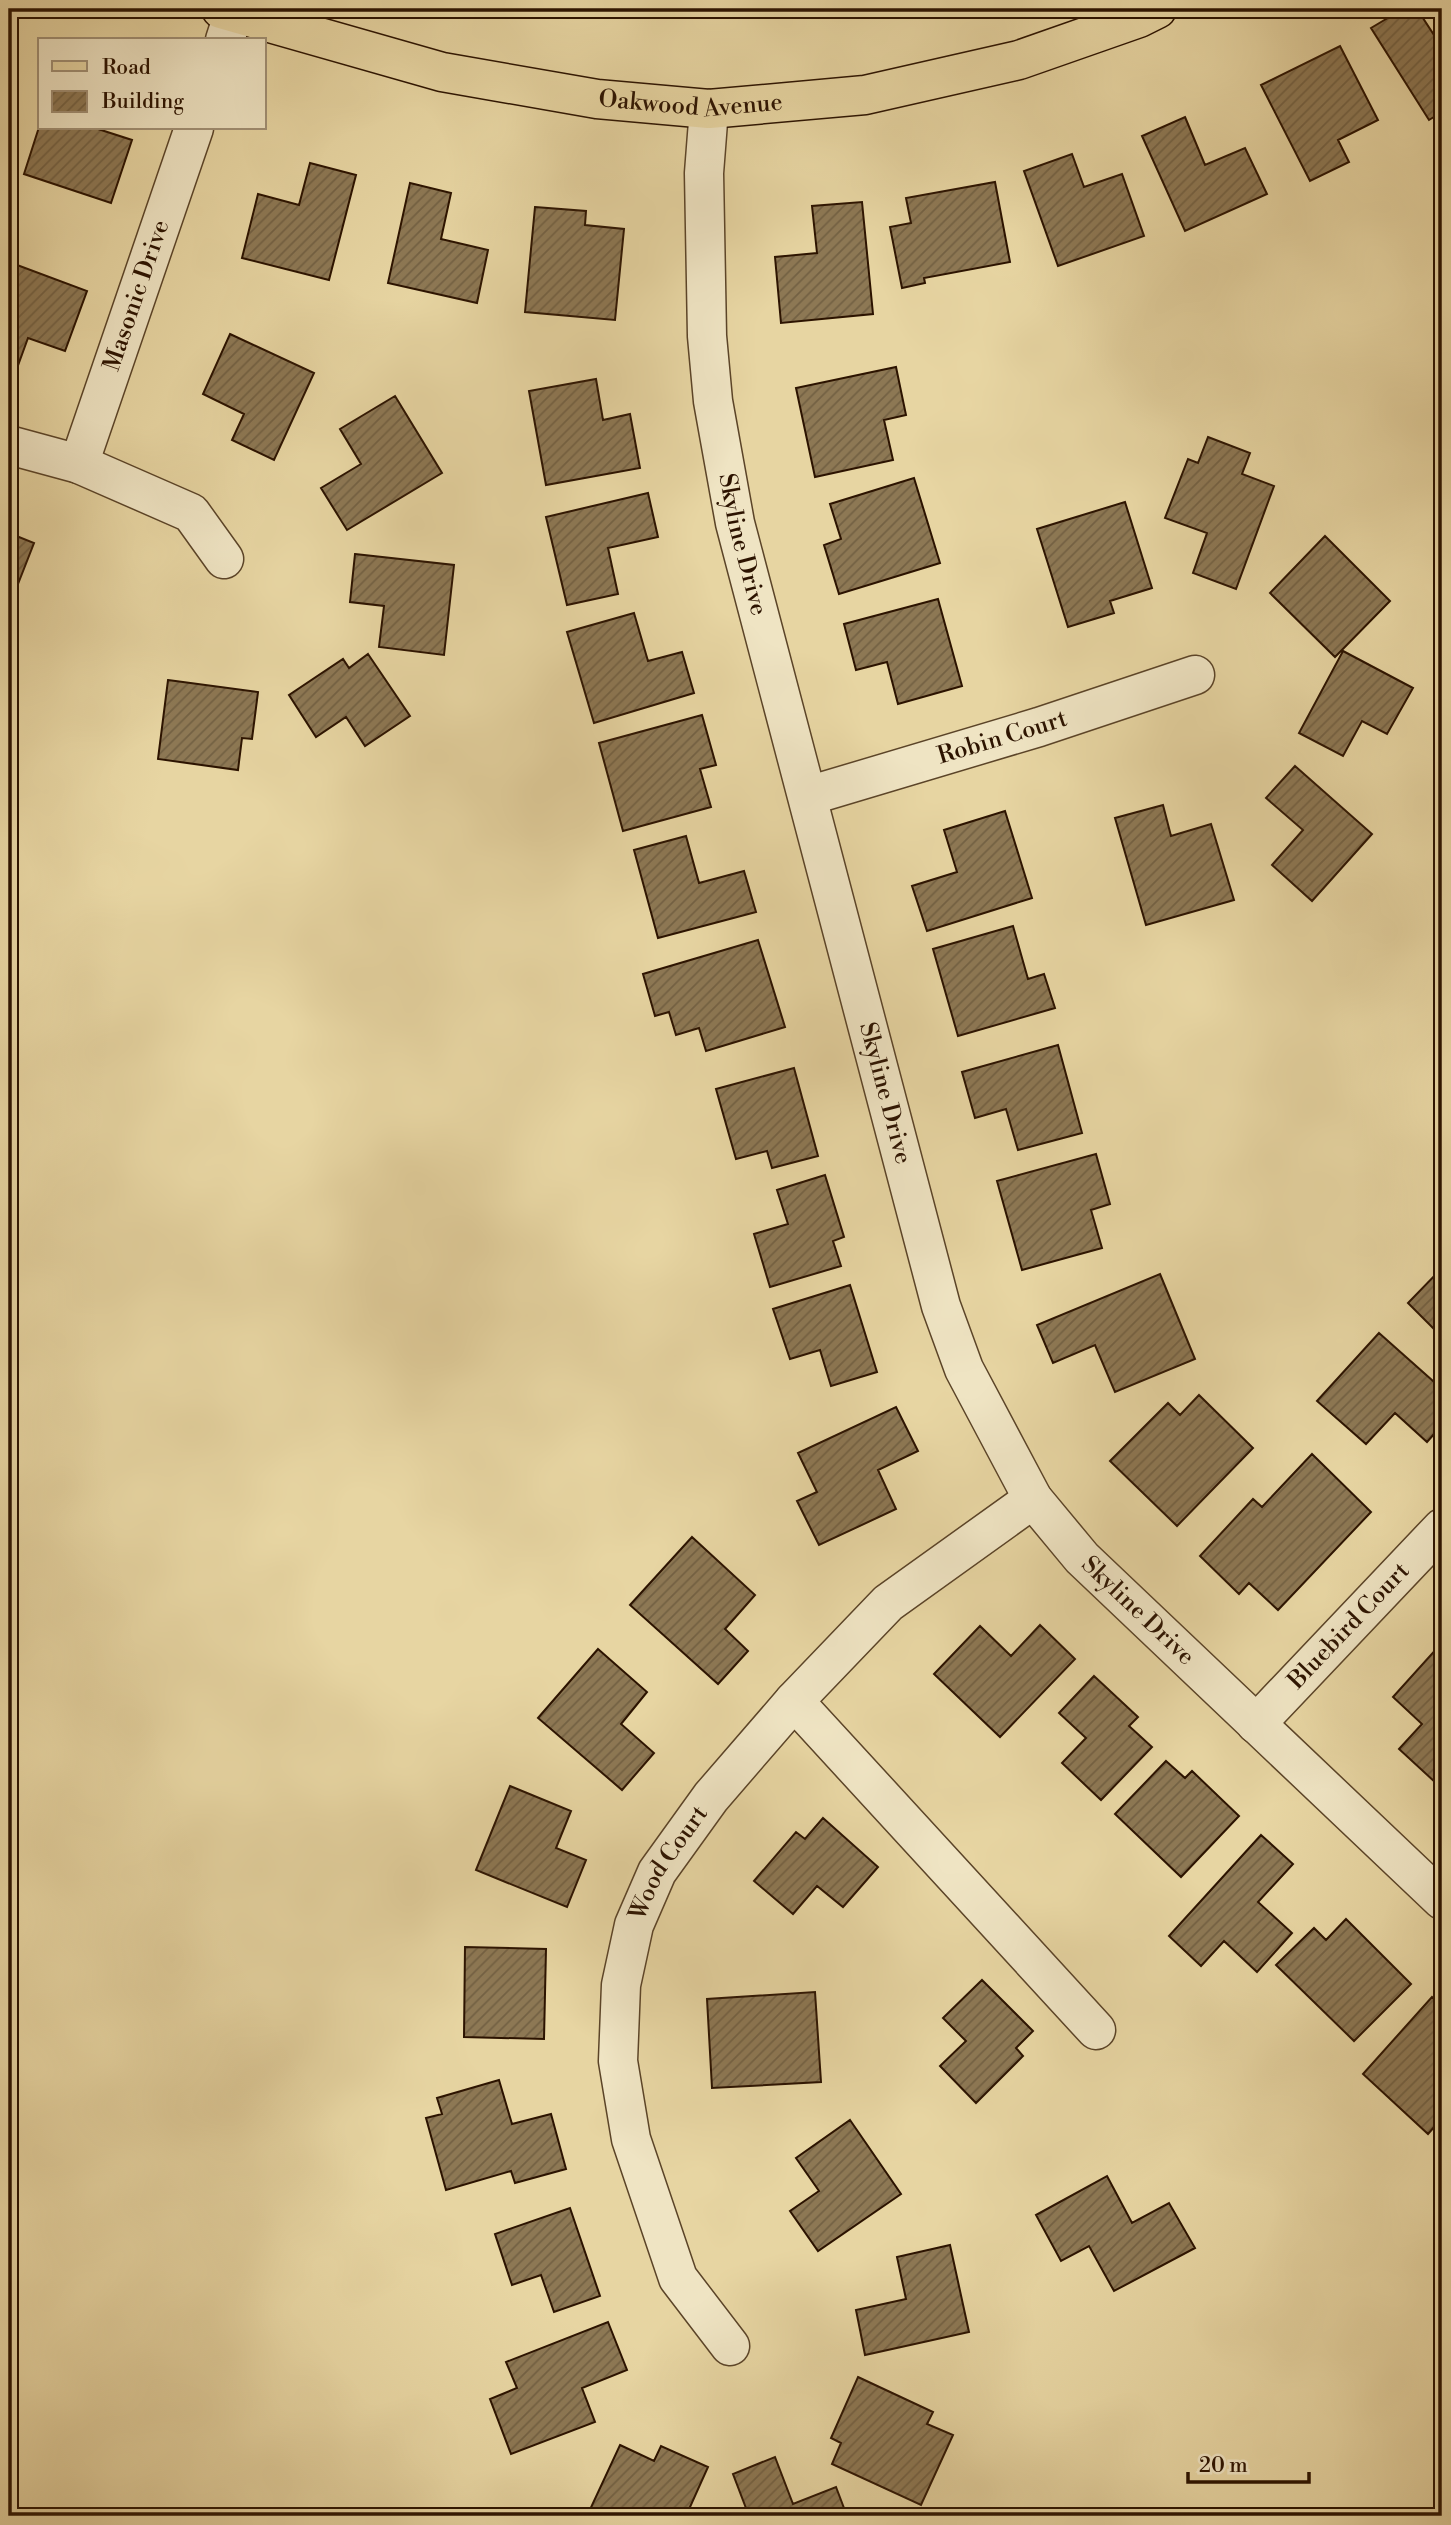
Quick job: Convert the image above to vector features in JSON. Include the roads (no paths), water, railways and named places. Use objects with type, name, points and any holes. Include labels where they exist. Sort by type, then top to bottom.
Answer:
[{"type":"main road","name":"Oakwood Avenue","points":[[229,18],[442,72],[597,99],[709,109],[878,92],[1019,60],[1139,18],[1157,9]]},
{"type":"street","name":"Skyline Drive","points":[[709,109],[705,173],[708,336],[713,401],[735,523],[941,1306],[964,1369],[1033,1499],[1082,1558],[1442,1900]]},
{"type":"street","name":"Masonic Drive","points":[[79,464],[193,130]]},
{"type":"street","points":[[9,445],[79,464],[191,513],[224,559]]},
{"type":"street","name":"Robin Court","points":[[808,796],[1040,727],[1195,675]]},
{"type":"street","name":"Wood Court","points":[[730,2346],[678,2278],[631,2139],[618,2061],[621,1984],[634,1925],[657,1872],[711,1797],[794,1701],[888,1603],[1033,1499]]},
{"type":"street","name":"Bluebird Court","points":[[1256,1724],[1442,1528]]},
{"type":"street","points":[[794,1701],[1096,2030]]}]
